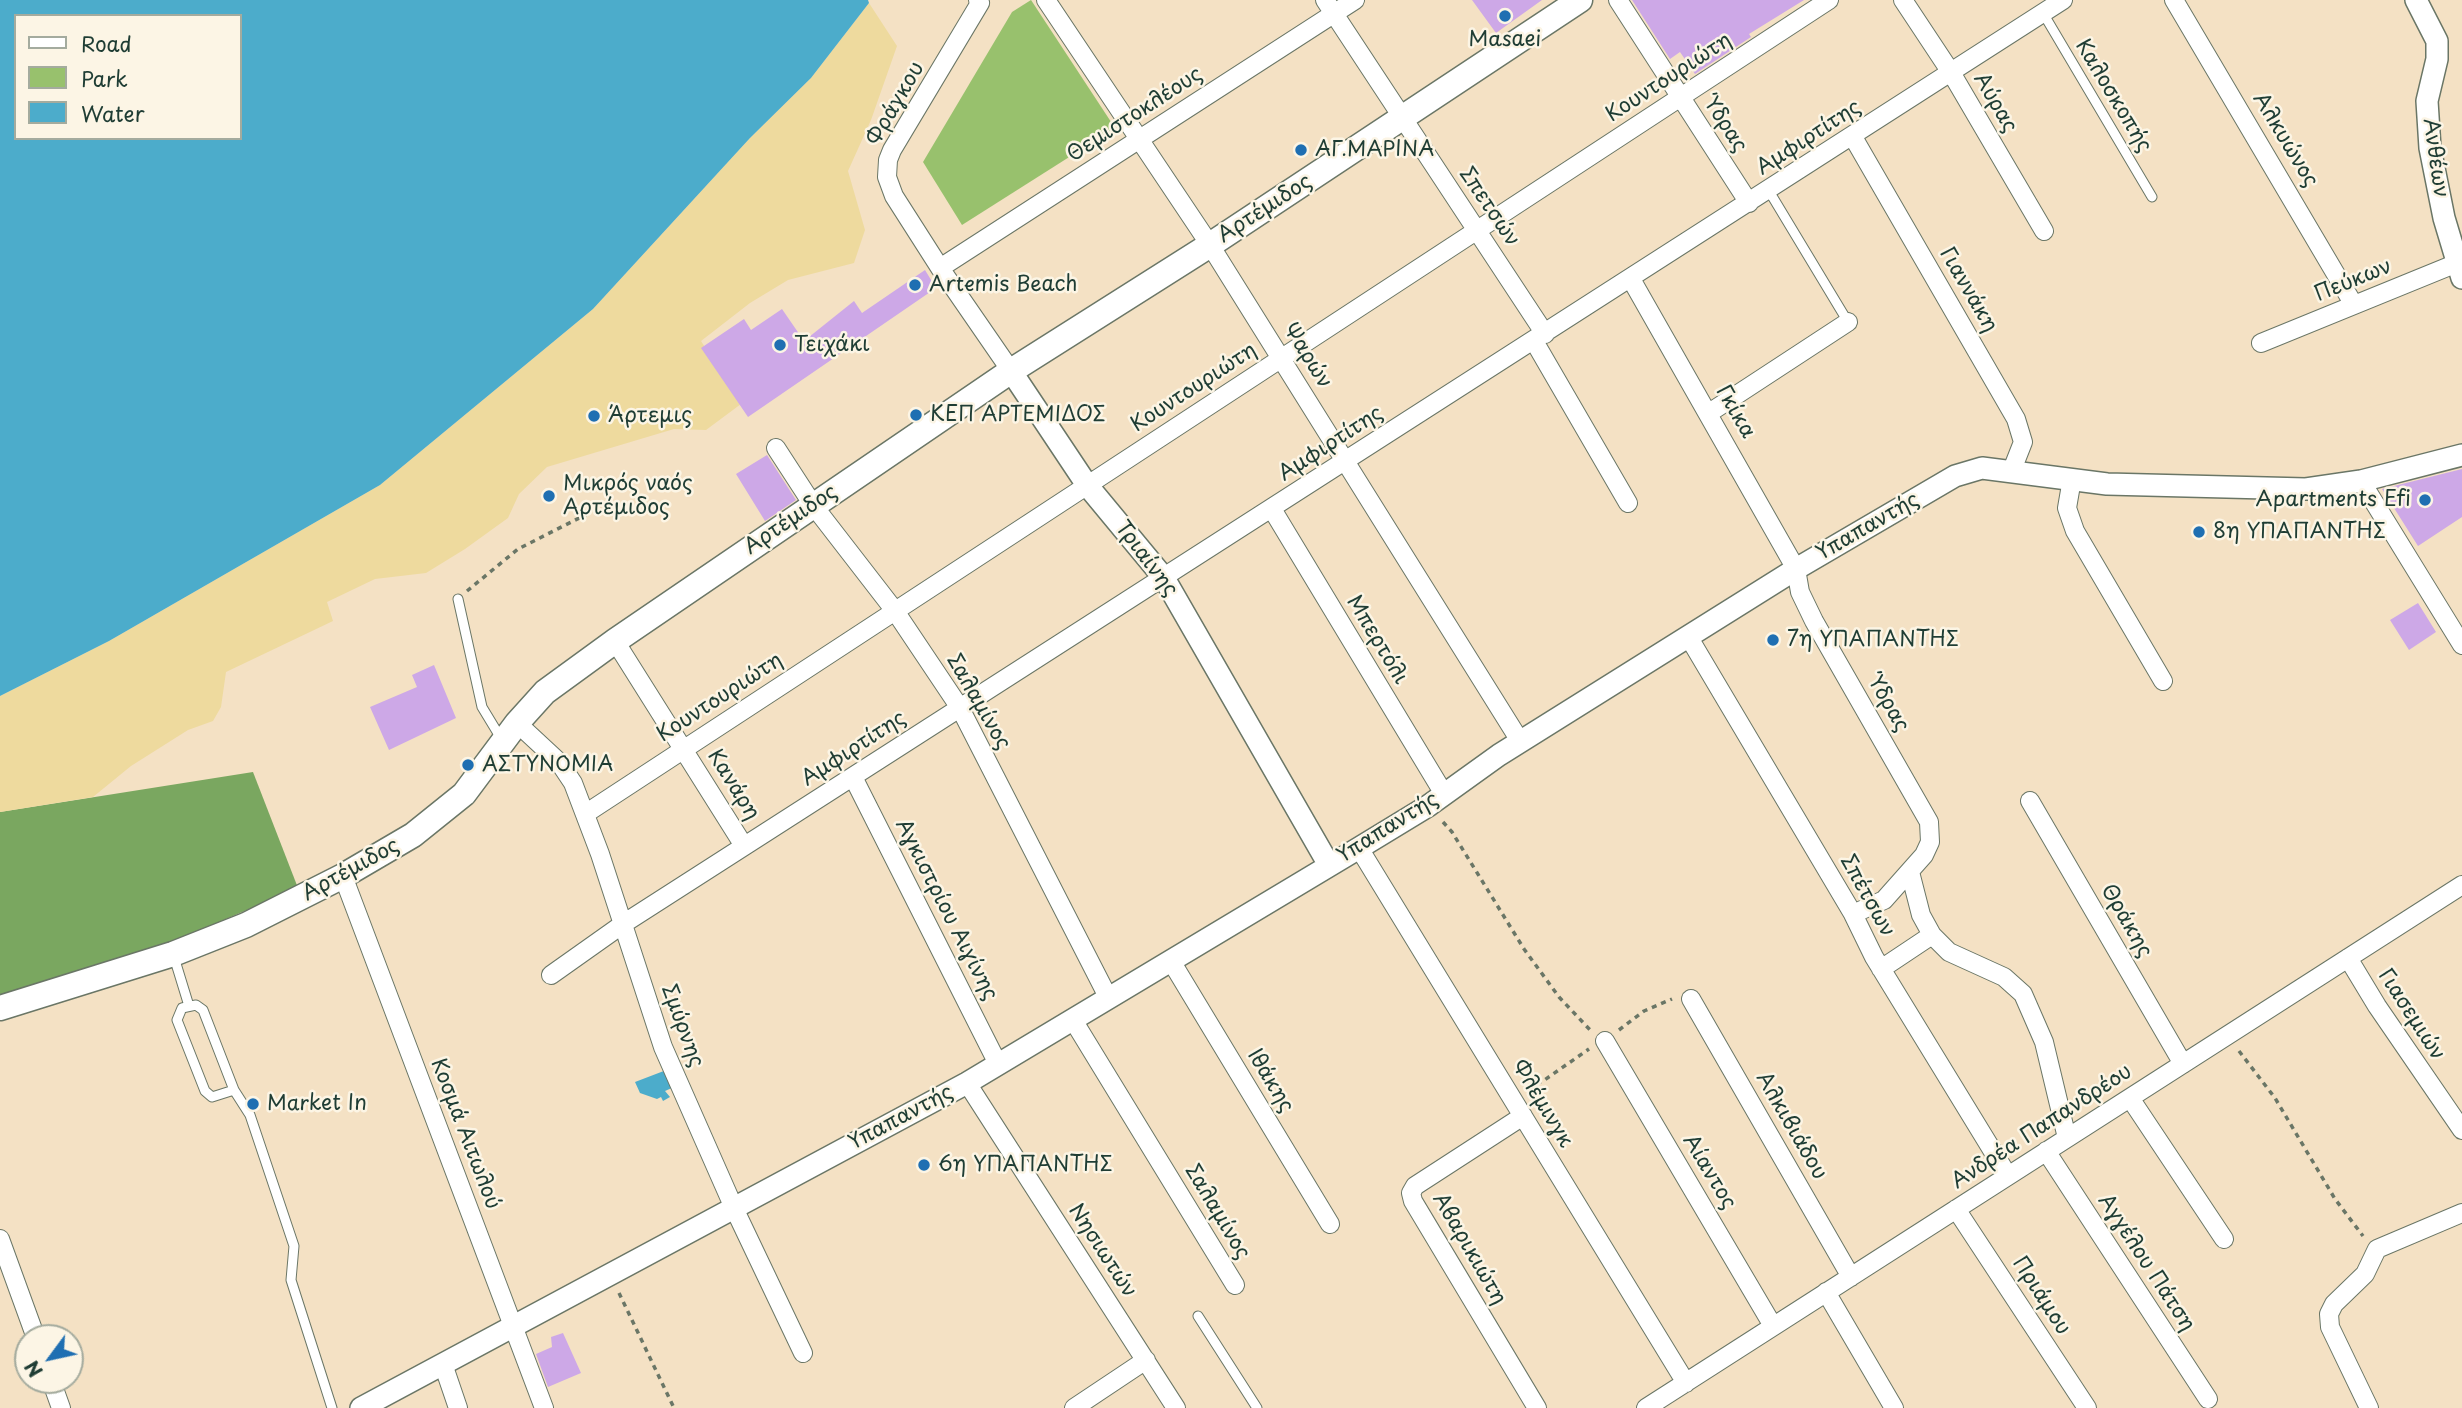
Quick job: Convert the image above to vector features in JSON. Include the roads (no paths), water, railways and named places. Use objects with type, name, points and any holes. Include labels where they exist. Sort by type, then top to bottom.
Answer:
[{"type":"main road","name":"Αρτέμιδος","points":[[0,1008],[173,954],[246,925],[343,876],[413,835],[444,812],[476,779],[510,732],[545,692],[615,641],[1011,371],[1210,245],[1580,0]]},
{"type":"street","name":"Ψαρών","points":[[1046,0],[1210,245],[1520,741]]},
{"type":"street","name":"Θεμιστοκλέους","points":[[940,268],[1139,140],[1329,7],[1355,0]]},
{"type":"street","name":"Ύδρας","points":[[1618,0],[1749,203]]},
{"type":"street","name":"Κουντουριώτη","points":[[584,814],[1829,0]]},
{"type":"street","name":"Αύρας","points":[[1903,0],[1952,74],[2044,231]]},
{"type":"street","name":"Αμφιρτίτης","points":[[551,975],[623,924],[1853,138],[2063,0]]},
{"type":"street","name":"Αλκυώνος","points":[[2175,0],[2354,305]]},
{"type":"street","name":"Ανθέων","points":[[2416,0],[2437,41],[2437,59],[2427,101],[2430,148],[2461,267]]},
{"type":"street","name":"Φράγκου","points":[[940,268],[890,187],[888,160],[981,1]]},
{"type":"street","name":"Σπετσών","points":[[1329,7],[1477,230],[1628,503]]},
{"type":"street","name":"Γιαννάκη","points":[[1853,138],[2016,419],[2023,442],[2012,470]]},
{"type":"street","name":"Πεύκων","points":[[2261,343],[2354,305],[2461,267]]},
{"type":"street","name":"Τριαίνης","points":[[940,268],[1087,485],[1164,578],[1329,865]]},
{"type":"street","name":"Γκίκα","points":[[1631,279],[1796,569]]},
{"type":"street","points":[[1709,413],[1848,322]]},
{"type":"street","name":"Σαλαμίνος","points":[[776,448],[813,505],[895,611],[960,708],[1109,999]]},
{"type":"street","name":"Υπαπαντής","points":[[361,1408],[967,1083],[1359,848],[1436,800],[1520,741],[1796,569],[1955,476],[1982,468],[2107,484],[2306,489],[2361,481],[2462,455]]},
{"type":"street","points":[[2072,479],[2067,508],[2075,531],[2163,681]]},
{"type":"street","points":[[2361,481],[2462,645]]},
{"type":"street","name":"Μπερτόλι","points":[[1272,509],[1436,800]]},
{"type":"street","name":"Ύδρας","points":[[1796,569],[1800,592],[1814,621],[1929,822],[1930,842],[1910,872]]},
{"type":"street","name":"Σπέτσων","points":[[1689,636],[1853,915],[1881,969],[2008,1176]]},
{"type":"street","name":"Κανάρη","points":[[615,641],[744,846]]},
{"type":"street","name":"Σμύρνης","points":[[510,732],[559,761],[572,783],[623,924],[663,1047],[734,1208],[803,1353]]},
{"type":"street","name":"Αγκιστρίου Αιγίνης","points":[[853,777],[999,1064]]},
{"type":"street","name":"Θράκης","points":[[2030,801],[2183,1063]]},
{"type":"street","name":"Φλέμινγκ","points":[[1359,848],[1686,1382]]},
{"type":"street","points":[[1853,915],[1884,900],[1910,872]]},
{"type":"street","points":[[1910,872],[1921,915],[1933,935],[1949,952],[2004,977],[2023,995],[2044,1042],[2067,1138]]},
{"type":"street","name":"Κοσμά Αιτωλού","points":[[343,876],[544,1408]]},
{"type":"street","name":"Ανδρέα Παπανδρέου","points":[[1646,1408],[2462,885]]},
{"type":"street","points":[[1881,969],[1933,935]]},
{"type":"street","name":"Γιασεμιών","points":[[2348,958],[2376,1006],[2459,1121]]},
{"type":"street","name":"Ιθάκης","points":[[1171,961],[1330,1224]]},
{"type":"street","name":"Αλκιβιάδου","points":[[1691,999],[1851,1277]]},
{"type":"street","name":"Σαλαμίνος","points":[[1073,1020],[1235,1285]]},
{"type":"street","name":"Αίαντος","points":[[1605,1041],[1773,1326]]},
{"type":"street","name":"Νησιωτών","points":[[967,1083],[1176,1408]]},
{"type":"street","points":[[2130,1098],[2224,1240]]},
{"type":"street","name":"Αβαρικιώτη","points":[[1523,1116],[1415,1186],[1411,1193],[1413,1201],[1537,1408]]},
{"type":"street","name":"Αγγέλου Πάτση","points":[[2046,1152],[2208,1399]]},
{"type":"street","name":"Πριάμου","points":[[1956,1209],[2087,1408]]},
{"type":"street","points":[[2369,1408],[2333,1337],[2329,1314],[2339,1297],[2365,1274],[2377,1249],[2462,1213]]},
{"type":"street","points":[[0,1239],[31,1324]]},
{"type":"street","points":[[1826,1292],[1894,1408]]},
{"type":"street","points":[[1074,1408],[1146,1360]]},
{"type":"street","points":[[443,1364],[458,1408]]},
{"type":"lane","name":"Καλοσκοπής","points":[[2043,13],[2152,197]]},
{"type":"lane","points":[[1769,191],[1848,322]]},
{"type":"lane","points":[[458,599],[482,705],[510,732]]},
{"type":"lane","points":[[173,954],[189,1006]]},
{"type":"lane","points":[[234,1090],[212,1097],[205,1091],[177,1020],[178,1012],[196,1004],[203,1010],[234,1090],[250,1115],[294,1246],[292,1284],[332,1408]]},
{"type":"lane","points":[[1198,1316],[1257,1408]]},
{"type":"water","points":[[0,0],[868,0],[869,3],[811,78],[750,138],[593,309],[380,485],[109,641],[0,696]]},
{"type":"water","points":[[669,1069],[674,1087],[665,1091],[670,1097],[663,1101],[661,1097],[657,1099],[640,1093],[635,1082]]},
{"type":"place","name":"Masaei","points":[[1505,16]]},
{"type":"place","name":"ΑΓ.ΜΑΡΙΝΑ","points":[[1301,150]]},
{"type":"place","name":"Artemis Beach","points":[[915,285]]},
{"type":"place","name":"Τειχάκι","points":[[780,345]]},
{"type":"place","name":"ΚΕΠ ΑΡΤΕΜΙΔΟΣ","points":[[916,415]]},
{"type":"place","name":"Άρτεμις","points":[[594,416]]},
{"type":"place","name":"Μικρός ναός Αρτέμιδος","points":[[549,496]]},
{"type":"place","name":"Apartments Efi","points":[[2425,500]]},
{"type":"place","name":"8η ΥΠΑΠΑΝΤΗΣ","points":[[2199,532]]},
{"type":"place","name":"7η ΥΠΑΠΑΝΤΗΣ","points":[[1773,640]]},
{"type":"place","name":"ΑΣΤΥΝΟΜΙΑ","points":[[468,765]]},
{"type":"place","name":"Market In","points":[[253,1104]]},
{"type":"place","name":"6η ΥΠΑΠΑΝΤΗΣ","points":[[924,1165]]}]
